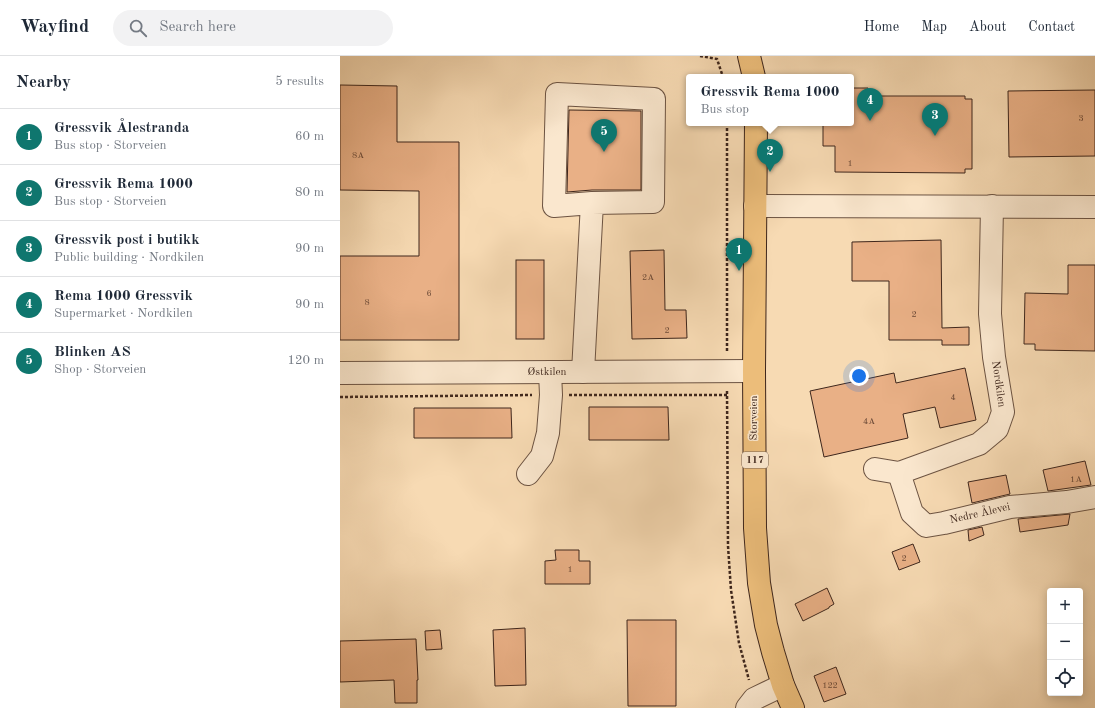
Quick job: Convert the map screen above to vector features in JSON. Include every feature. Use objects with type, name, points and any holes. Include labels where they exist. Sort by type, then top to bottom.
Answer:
[{"type":"main road","points":[[749,56],[753,74]]},
{"type":"main road","name":"Storveien","points":[[756,126],[757,160],[755,206],[754,371],[755,528],[758,583],[773,652],[783,685],[793,708]]},
{"type":"street","points":[[557,94],[654,100],[653,202],[592,203],[554,206],[557,94]]},
{"type":"street","points":[[582,372],[592,203]]},
{"type":"street","points":[[755,206],[1095,207]]},
{"type":"street","name":"Nordkilen","points":[[875,469],[899,473],[979,444],[997,429],[1003,412],[994,357],[990,314],[992,206]]},
{"type":"street","name":"Østkilen","points":[[340,373],[754,371]]},
{"type":"street","points":[[528,474],[542,456],[548,433],[551,395],[550,372]]},
{"type":"street","name":"Nedre Ålevei","points":[[899,473],[912,513],[926,526],[1010,506],[1067,502],[1095,497]]},
{"type":"street","points":[[751,704],[783,685]]},
{"type":"path","points":[[700,56],[717,59],[722,74]]},
{"type":"path","points":[[727,126],[728,546],[731,590],[739,643],[751,704]]},
{"type":"path","points":[[728,257],[732,256]]},
{"type":"building","points":[[340,85],[397,86],[397,142],[459,142],[459,340],[340,340],[340,256],[419,256],[419,191],[340,190]]},
{"type":"building","points":[[854,88],[868,88],[868,96],[965,96],[965,99],[972,99],[972,169],[965,169],[965,173],[835,172],[835,146],[823,146],[823,126],[854,126]]},
{"type":"building","points":[[1095,90],[1095,156],[1009,157],[1008,91]]},
{"type":"building","points":[[569,110],[641,111],[641,190],[592,190],[567,192]]},
{"type":"building","points":[[941,240],[942,328],[969,327],[969,345],[942,345],[942,340],[889,340],[889,281],[852,281],[852,242]]},
{"type":"building","points":[[664,250],[665,310],[686,310],[687,338],[632,339],[630,251]]},
{"type":"building","points":[[516,260],[544,260],[544,339],[516,339]]},
{"type":"building","points":[[1068,265],[1095,265],[1095,351],[1035,350],[1035,344],[1024,344],[1025,293],[1068,294]]},
{"type":"building","points":[[965,368],[976,420],[940,428],[935,407],[903,414],[908,438],[824,457],[810,391],[894,373],[896,383]]},
{"type":"building","points":[[589,407],[668,407],[669,440],[589,440]]},
{"type":"building","points":[[414,408],[511,408],[512,438],[414,438]]},
{"type":"building","points":[[1085,461],[1091,485],[1048,491],[1043,470]]},
{"type":"building","points":[[1006,475],[1010,494],[972,503],[968,482]]},
{"type":"building","points":[[1070,514],[1068,525],[1020,532],[1018,519]]},
{"type":"building","points":[[982,527],[984,535],[969,541],[968,530]]},
{"type":"building","points":[[913,544],[920,562],[899,570],[892,552]]},
{"type":"building","points":[[555,550],[579,550],[579,561],[590,561],[590,584],[545,584],[545,561],[556,560]]},
{"type":"building","points":[[827,588],[834,604],[803,621],[795,604]]},
{"type":"building","points":[[627,620],[676,620],[676,706],[628,706]]},
{"type":"building","points":[[525,628],[526,685],[495,686],[493,630]]},
{"type":"building","points":[[440,630],[442,649],[426,650],[425,631]]},
{"type":"building","points":[[416,639],[418,680],[417,703],[395,703],[394,680],[340,682],[340,641]]},
{"type":"building","points":[[836,667],[846,694],[824,702],[814,676]]},
{"type":"place","name":"Rema 1000 Gressvik","points":[[870,121]]},
{"type":"place","name":"Gressvik post i butikk","points":[[935,136]]},
{"type":"place","name":"Blinken AS","points":[[604,152]]},
{"type":"place","name":"Gressvik Rema 1000","points":[[770,172]]},
{"type":"place","name":"Gressvik Ålestranda","points":[[739,271]]}]
